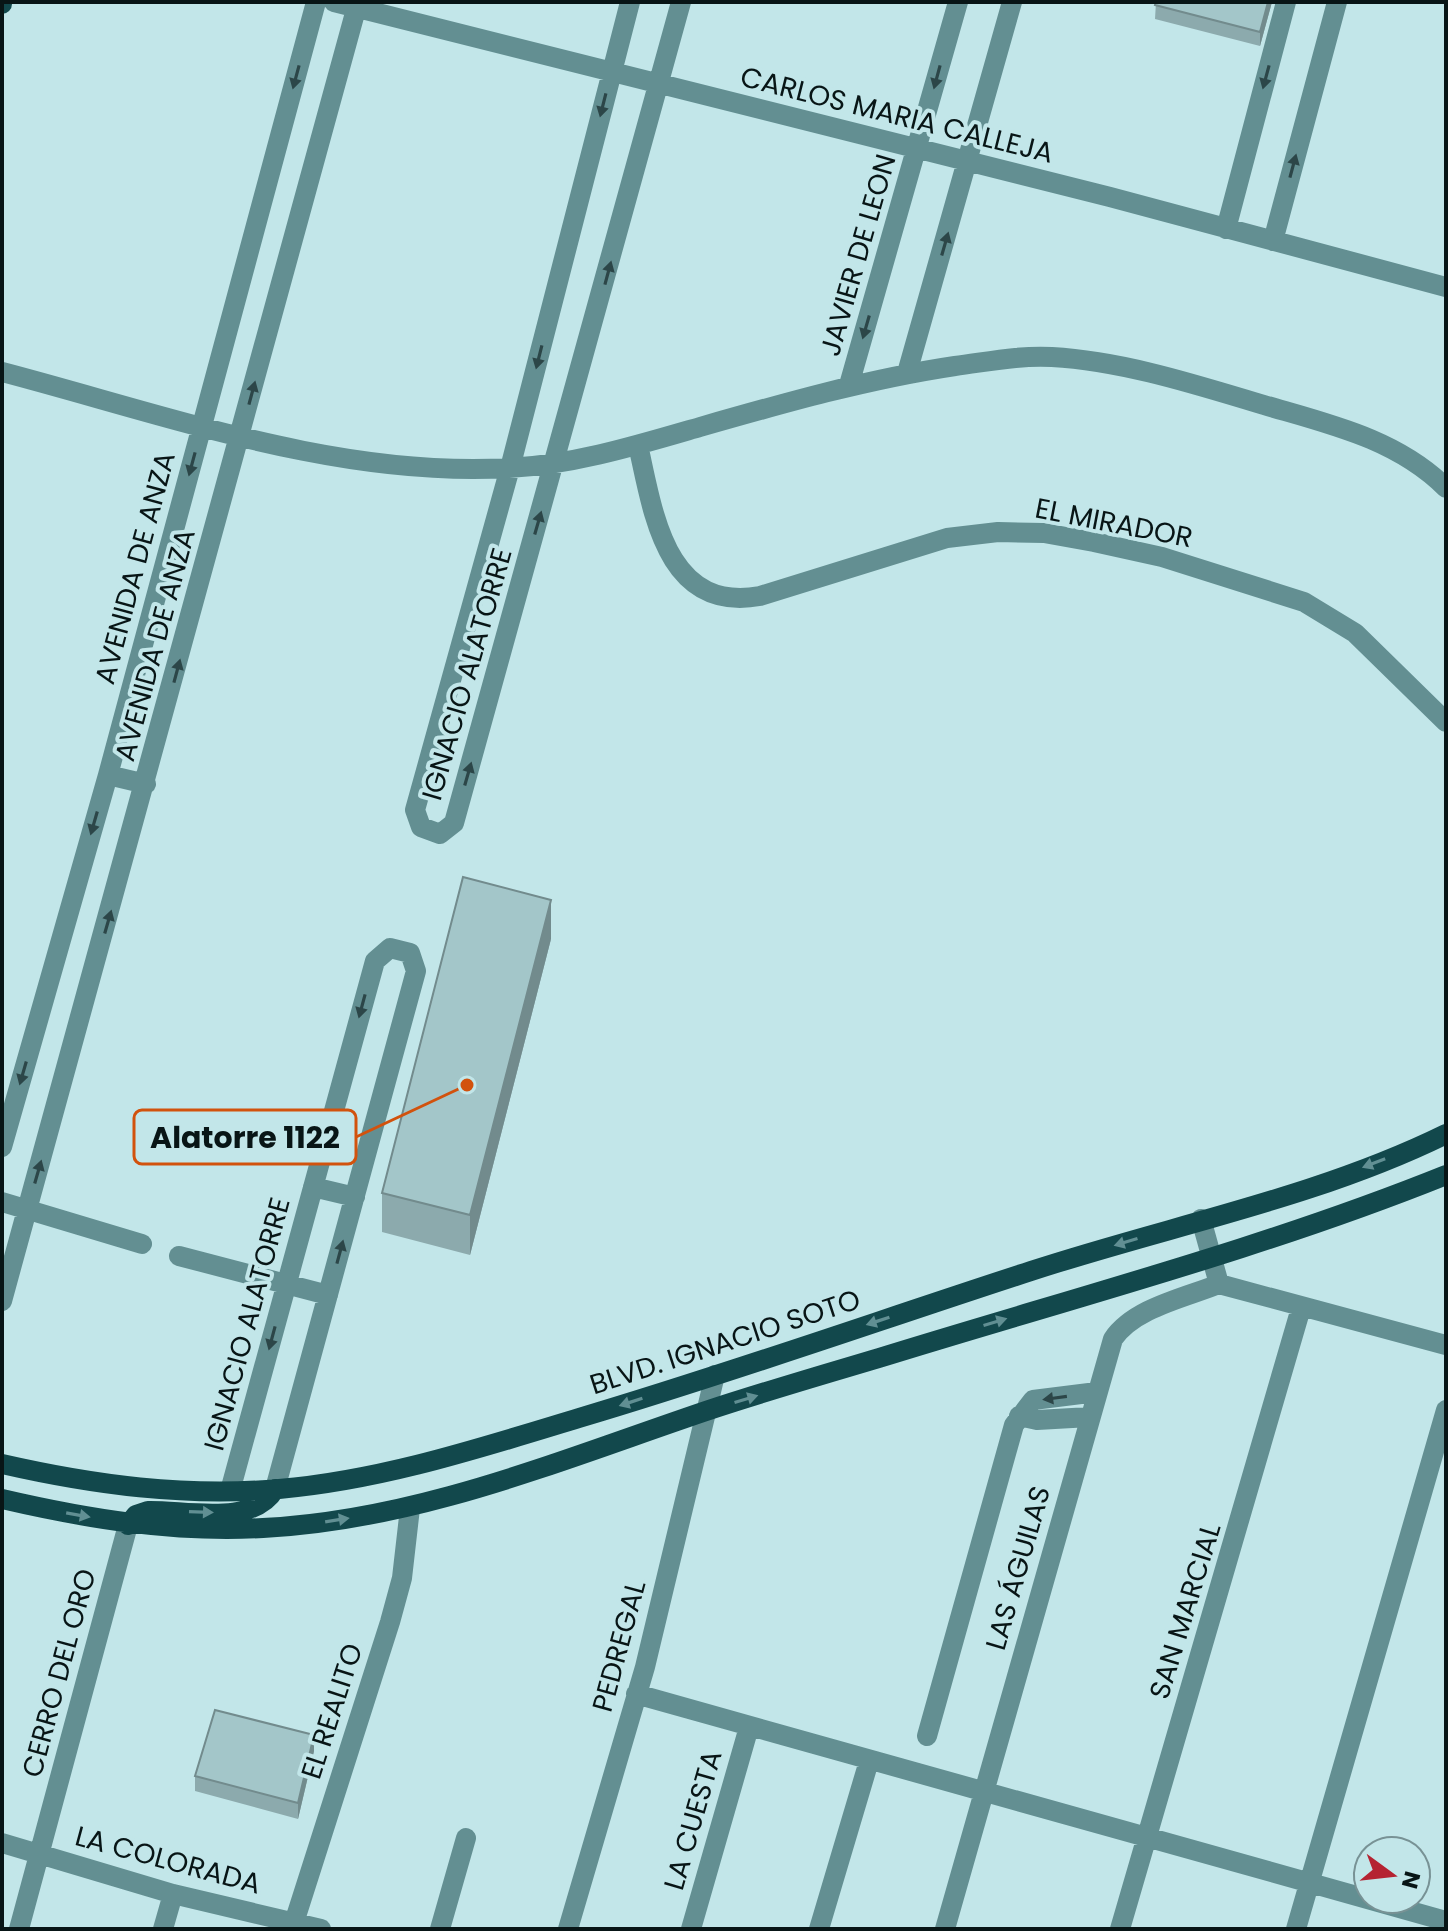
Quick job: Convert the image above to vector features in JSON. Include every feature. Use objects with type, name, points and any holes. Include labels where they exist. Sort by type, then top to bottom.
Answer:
[{"type":"main road","name":"BLVD. IGNACIO SOTO","points":[[2,1464],[144,1489],[275,1489],[370,1477],[458,1455],[1293,1192],[1446,1134]]},
{"type":"main road","points":[[2,1499],[128,1525],[266,1528],[410,1508],[562,1462],[706,1411],[1309,1226],[1446,1175]]},
{"type":"main road","points":[[128,1525],[136,1515],[148,1511],[243,1511],[270,1498],[275,1489]]},
{"type":"street","name":"AVENIDA DE ANZA","points":[[2,1147],[108,775],[316,2]]},
{"type":"street","name":"CARLOS MARIA CALLEJA","points":[[334,2],[357,5],[1446,287]]},
{"type":"street","name":"IGNACIO ALATORRE","points":[[630,2],[510,468],[415,810],[421,827],[431,833],[448,830],[454,823],[681,2]]},
{"type":"street","name":"JAVIER DE LEON","points":[[849,385],[958,2]]},
{"type":"street","points":[[907,373],[1012,2]]},
{"type":"street","points":[[1226,229],[1286,2]]},
{"type":"street","points":[[1273,241],[1337,2]]},
{"type":"street","name":"AVENIDA DE ANZA","points":[[2,1301],[357,5]]},
{"type":"street","points":[[2,372],[241,435],[366,463],[412,468],[510,468],[638,445],[849,385],[907,373],[1022,357],[1053,357],[1201,387],[1354,433],[1392,447],[1426,468],[1446,488]]},
{"type":"street","name":"EL MIRADOR","points":[[638,445],[655,523],[669,554],[686,575],[721,595],[743,599],[760,596],[947,538],[998,532],[1044,533],[1162,557],[1304,602],[1355,633],[1446,722]]},
{"type":"street","points":[[108,775],[146,784]]},
{"type":"street","name":"IGNACIO ALATORRE","points":[[230,1491],[375,961],[390,948],[401,949],[410,953],[416,971],[275,1489]]},
{"type":"street","points":[[313,1187],[355,1197]]},
{"type":"street","points":[[2,1202],[142,1244]]},
{"type":"street","points":[[1201,1219],[1219,1284],[1446,1345]]},
{"type":"street","points":[[179,1256],[328,1295]]},
{"type":"street","name":"LAS ÁGUILAS","points":[[945,1929],[1113,1339],[1122,1326],[1219,1284]]},
{"type":"street","name":"SAN MARCIAL","points":[[1120,1929],[1301,1308]]},
{"type":"street","name":"PEDREGAL","points":[[568,1929],[636,1694],[715,1375]]},
{"type":"street","points":[[927,1736],[1010,1436],[1019,1416],[1033,1400],[1097,1392]]},
{"type":"street","points":[[1296,1929],[1446,1410]]},
{"type":"street","points":[[1019,1416],[1037,1420],[1090,1417]]},
{"type":"street","name":"EL REALITO","points":[[293,1925],[390,1622],[402,1578],[410,1508]]},
{"type":"street","name":"CERRO DEL ORO","points":[[19,1929],[128,1525]]},
{"type":"street","points":[[636,1694],[1446,1921]]},
{"type":"street","name":"LA CUESTA","points":[[691,1929],[749,1727]]},
{"type":"street","points":[[819,1929],[869,1761]]},
{"type":"street","points":[[440,1929],[466,1838]]},
{"type":"street","name":"LA COLORADA","points":[[2,1843],[173,1894],[293,1925],[321,1929]]},
{"type":"street","points":[[163,1929],[173,1894]]},
{"type":"building","points":[[1156,2],[1268,2],[1260,32],[1155,5]]},
{"type":"building","points":[[463,877],[551,900],[470,1215],[382,1193]]},
{"type":"building","points":[[215,1710],[314,1735],[298,1803],[195,1776]]},
{"type":"place","name":"Alatorre 1122","points":[[467,1085]]}]
